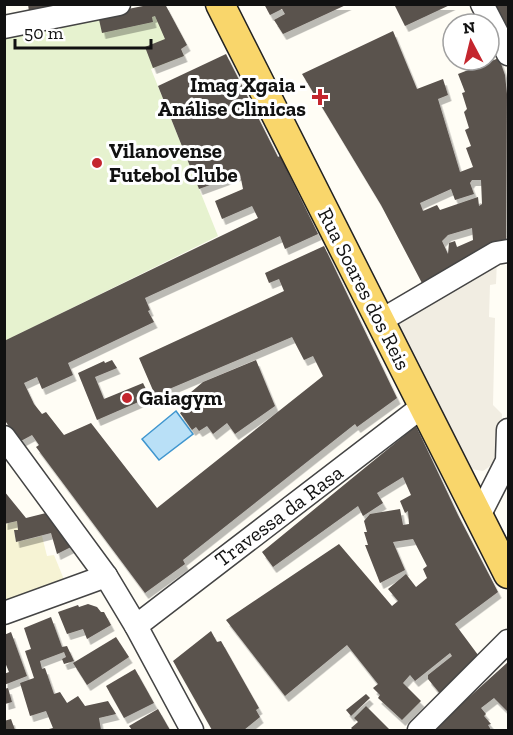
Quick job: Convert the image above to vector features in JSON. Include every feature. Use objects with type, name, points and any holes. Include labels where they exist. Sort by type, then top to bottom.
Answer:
[{"type":"main road","name":"Rua Soares dos Reis","points":[[220,4],[508,574]]},
{"type":"street","points":[[4,27],[119,4]]},
{"type":"street","points":[[482,4],[508,54]]},
{"type":"street","points":[[380,321],[496,253],[508,251]]},
{"type":"street","name":"Travessa da Rasa","points":[[136,626],[423,406]]},
{"type":"street","points":[[479,516],[507,461],[508,430]]},
{"type":"street","points":[[4,437],[106,576],[136,626],[192,730]]},
{"type":"street","points":[[4,613],[106,576]]},
{"type":"street","points":[[419,730],[508,641]]},
{"type":"shaded area","points":[[497,260],[496,284],[490,285],[489,317],[495,318],[493,405],[502,414],[501,451],[496,462],[483,471],[465,468],[382,310]]},
{"type":"shaded area","points":[[17,521],[18,530],[14,531],[16,542],[42,536],[47,556],[54,555],[65,582],[5,605],[5,524]]},
{"type":"green space","name":"Vilanovense Futebol Clube","points":[[153,5],[184,56],[151,69],[218,236],[5,341],[5,34]]},
{"type":"water","points":[[176,411],[193,434],[159,460],[142,439]]},
{"type":"building","points":[[28,4],[60,4],[29,12]]},
{"type":"building","points":[[153,4],[165,4],[187,45],[181,49],[184,56],[153,68],[145,47],[165,39],[155,16],[152,17],[153,22],[102,33],[98,15]]},
{"type":"building","points":[[264,4],[348,4],[283,34],[274,20],[285,14],[282,9],[270,15]]},
{"type":"building","points":[[394,4],[452,4],[405,26]]},
{"type":"building","points":[[489,4],[508,4],[508,42],[501,28],[501,12],[493,12]]},
{"type":"building","points":[[393,31],[417,89],[443,79],[448,95],[438,99],[460,172],[473,167],[466,148],[471,146],[465,130],[469,128],[464,112],[467,109],[462,93],[465,92],[458,74],[501,72],[501,64],[507,94],[506,241],[422,283],[381,205],[302,74]],"holes":[[[472,180],[481,180],[482,204],[479,206],[478,197],[440,210],[437,205],[423,211],[420,203],[451,189],[455,200],[474,194],[470,183]],[[472,228],[473,240],[457,247],[455,241],[449,243],[448,254],[442,241],[448,235]]]},
{"type":"building","points":[[226,54],[318,234],[285,249],[280,236],[145,298],[154,322],[68,363],[73,375],[42,389],[37,377],[24,383],[34,404],[42,414],[46,412],[64,435],[91,423],[157,508],[323,376],[313,356],[304,360],[292,337],[155,395],[139,358],[284,291],[279,279],[269,283],[265,273],[324,246],[397,398],[357,427],[355,424],[183,560],[185,564],[145,593],[36,447],[39,445],[32,435],[19,442],[4,419],[4,341],[258,218],[252,206],[222,219],[215,201],[243,189],[240,174],[199,189],[158,86]]},
{"type":"building","name":"Gaiagym","points":[[112,360],[117,368],[95,377],[104,399],[143,383],[150,397],[97,420],[78,373],[104,361],[105,363]]},
{"type":"building","points":[[256,360],[275,406],[235,434],[227,423],[213,434],[207,426],[199,431],[196,427],[192,430],[180,413],[183,411],[180,407],[187,402],[184,398],[203,382]]},
{"type":"building","points":[[416,426],[498,592],[455,624],[481,659],[442,696],[428,679],[428,675],[452,656],[450,653],[415,681],[410,675],[403,683],[421,701],[402,720],[378,698],[380,695],[373,688],[378,684],[347,645],[285,696],[226,620],[339,544],[392,606],[398,601],[388,589],[406,574],[416,587],[427,578],[423,569],[427,566],[413,539],[393,542],[405,570],[380,583],[365,545],[368,545],[364,532],[367,532],[364,521],[370,514],[400,509],[403,525],[409,524],[408,511],[405,513],[400,501],[411,495],[403,477],[377,493],[383,503],[363,516],[358,506],[273,567],[262,552]]},
{"type":"building","points":[[4,491],[26,518],[46,513],[71,547],[57,554],[51,533],[16,542],[14,530],[18,530],[17,521],[4,524]]},
{"type":"building","points":[[88,604],[104,612],[111,625],[87,639],[83,629],[67,634],[58,612]]},
{"type":"building","points":[[51,617],[62,647],[67,646],[74,661],[64,664],[62,659],[66,657],[64,652],[40,661],[42,669],[45,668],[54,694],[60,692],[67,703],[78,696],[85,706],[108,701],[116,714],[99,718],[101,730],[45,730],[53,728],[46,711],[30,716],[20,683],[34,678],[25,651],[31,649],[24,628]]},
{"type":"building","points":[[211,631],[217,642],[221,641],[259,708],[256,710],[260,717],[244,730],[212,730],[173,661]]},
{"type":"building","points":[[11,632],[27,676],[4,685],[4,674],[9,672],[4,660],[4,635]]},
{"type":"building","points":[[116,637],[129,657],[87,685],[73,663]]},
{"type":"building","points":[[508,662],[508,712],[494,698],[481,708],[491,724],[488,725],[491,730],[435,730],[456,709]]},
{"type":"building","points":[[135,669],[154,703],[124,718],[106,686]]},
{"type":"building","points":[[8,688],[12,702],[5,704],[4,689]]},
{"type":"building","points":[[366,694],[370,698],[351,716],[346,710]]},
{"type":"building","points":[[366,706],[390,730],[353,730],[351,728],[358,722],[354,718]]},
{"type":"building","points":[[158,709],[170,730],[132,730],[129,726]]},
{"type":"building","points":[[11,719],[15,730],[4,730],[4,721]]},
{"type":"place","name":"Imag Xgaia - Análise Clinicas","points":[[320,97]]},
{"type":"place","name":"Vilanovense Futebol Clube","points":[[97,163]]},
{"type":"place","name":"Gaiagym","points":[[127,398]]}]
